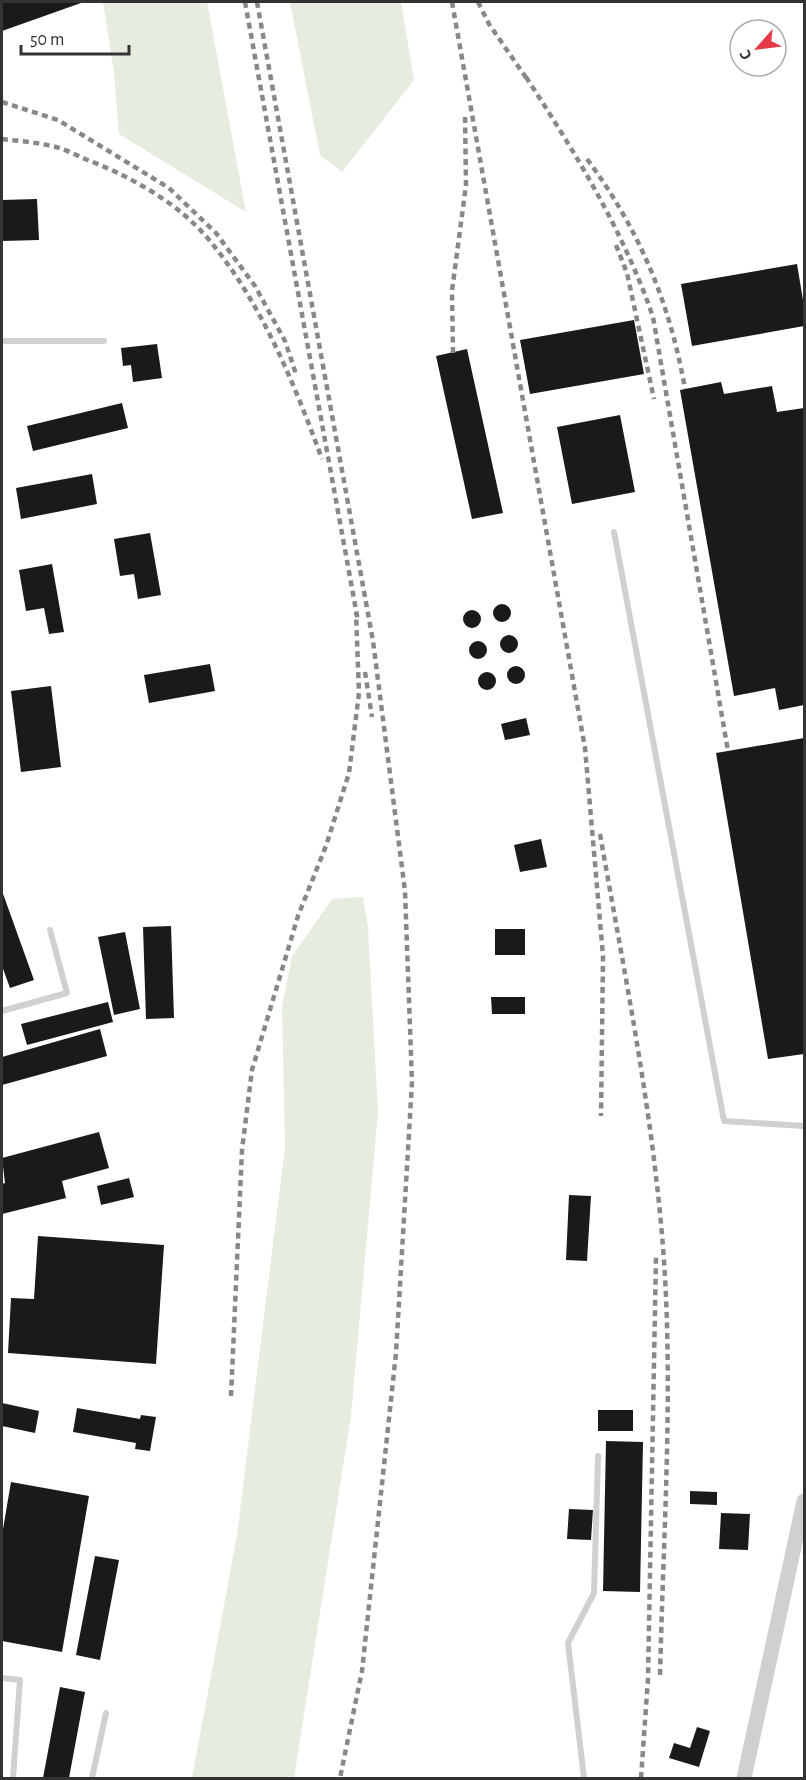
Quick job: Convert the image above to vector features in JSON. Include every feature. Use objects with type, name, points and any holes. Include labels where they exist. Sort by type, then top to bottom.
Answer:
[{"type":"street","points":[[744,1779],[804,1501]]},
{"type":"lane","points":[[2,341],[104,341]]},
{"type":"lane","points":[[614,532],[724,1121],[804,1126]]},
{"type":"lane","points":[[2,1011],[67,993],[50,930]]},
{"type":"lane","points":[[584,1779],[568,1643],[594,1593],[598,1456]]},
{"type":"lane","points":[[2,1678],[20,1680],[13,1779]]},
{"type":"lane","points":[[92,1779],[106,1713]]},
{"type":"shaded area","points":[[103,2],[207,2],[246,212],[119,134],[114,72]]},
{"type":"shaded area","points":[[290,2],[401,2],[414,80],[342,172],[320,155]]},
{"type":"shaded area","points":[[363,897],[368,927],[378,1112],[351,1416],[294,1778],[192,1778],[237,1535],[285,1147],[282,1007],[292,956],[332,899]]},
{"type":"building","points":[[2,2],[80,2],[81,3],[2,31]]},
{"type":"building","points":[[37,199],[39,240],[2,241],[2,200]]},
{"type":"building","points":[[797,264],[804,306],[804,326],[692,346],[681,284]]},
{"type":"building","points":[[634,320],[644,374],[530,394],[520,340]]},
{"type":"building","points":[[157,344],[162,378],[133,382],[131,365],[123,366],[121,348]]},
{"type":"building","points":[[467,349],[503,513],[472,519],[436,356]]},
{"type":"building","points":[[721,382],[724,394],[772,386],[777,412],[804,408],[804,705],[779,710],[775,688],[734,696],[680,390]]},
{"type":"building","points":[[122,403],[128,428],[33,451],[27,426]]},
{"type":"building","points":[[620,415],[635,492],[572,504],[557,427]]},
{"type":"building","points":[[92,474],[97,504],[21,519],[16,488]]},
{"type":"building","points":[[150,533],[161,595],[138,599],[134,574],[120,576],[114,539]]},
{"type":"building","points":[[52,564],[64,632],[49,634],[44,608],[26,611],[19,570]]},
{"type":"building","points":[[502,604],[508,607],[511,613],[508,619],[502,622],[496,619],[493,613],[496,607]]},
{"type":"building","points":[[472,610],[478,613],[481,619],[478,625],[472,628],[466,625],[463,619],[466,613]]},
{"type":"building","points":[[509,635],[515,638],[518,644],[515,650],[509,653],[503,650],[500,644],[503,638]]},
{"type":"building","points":[[478,641],[484,644],[487,650],[484,656],[478,659],[472,656],[469,650],[472,644]]},
{"type":"building","points":[[210,664],[215,691],[149,703],[144,675]]},
{"type":"building","points":[[516,666],[522,669],[525,675],[522,681],[516,684],[510,681],[507,675],[510,669]]},
{"type":"building","points":[[487,672],[493,675],[496,681],[493,687],[487,690],[481,687],[478,681],[481,675]]},
{"type":"building","points":[[51,686],[61,767],[21,772],[11,691]]},
{"type":"building","points":[[526,718],[530,735],[505,740],[501,724]]},
{"type":"building","points":[[804,738],[804,1054],[768,1059],[716,753]]},
{"type":"building","points":[[541,839],[547,867],[520,872],[514,845]]},
{"type":"building","points":[[2,891],[34,980],[10,988],[2,966]]},
{"type":"building","points":[[171,926],[174,1018],[146,1019],[143,927]]},
{"type":"building","points":[[495,929],[525,929],[525,955],[495,955]]},
{"type":"building","points":[[125,932],[140,1009],[114,1015],[98,937]]},
{"type":"building","points":[[491,997],[525,997],[525,1014],[492,1014]]},
{"type":"building","points":[[108,1002],[113,1022],[27,1045],[21,1024]]},
{"type":"building","points":[[100,1029],[107,1056],[2,1085],[2,1057]]},
{"type":"building","points":[[99,1132],[109,1168],[62,1181],[66,1198],[2,1214],[2,1184],[5,1183],[2,1158]]},
{"type":"building","points":[[129,1178],[134,1197],[101,1205],[97,1186]]},
{"type":"building","points":[[569,1195],[591,1196],[587,1261],[566,1260]]},
{"type":"building","points":[[38,1236],[164,1245],[156,1364],[8,1353],[11,1298],[34,1299]]},
{"type":"building","points":[[2,1403],[39,1411],[35,1433],[2,1426]]},
{"type":"building","points":[[77,1408],[140,1419],[141,1415],[156,1417],[150,1451],[135,1449],[136,1443],[73,1432]]},
{"type":"building","points":[[598,1410],[633,1410],[633,1431],[598,1431]]},
{"type":"building","points":[[606,1441],[643,1442],[640,1592],[603,1591]]},
{"type":"building","points":[[11,1482],[89,1496],[62,1652],[2,1641],[2,1535]]},
{"type":"building","points":[[690,1491],[717,1492],[717,1505],[690,1504]]},
{"type":"building","points":[[569,1509],[593,1510],[591,1540],[567,1539]]},
{"type":"building","points":[[721,1513],[750,1514],[748,1550],[719,1549]]},
{"type":"building","points":[[95,1556],[119,1560],[100,1660],[76,1655]]},
{"type":"building","points":[[60,1687],[85,1692],[69,1778],[43,1778]]},
{"type":"building","points":[[697,1727],[710,1731],[699,1767],[669,1758],[674,1743],[690,1748]]},
{"type":"railway","points":[[245,2],[358,621]]},
{"type":"railway","points":[[257,2],[373,641],[405,891],[412,1082],[396,1353],[362,1671],[340,1778]]},
{"type":"railway","points":[[452,2],[585,748],[603,956],[601,1116]]},
{"type":"railway","points":[[478,2],[489,24],[529,82]]},
{"type":"railway","points":[[526,77],[563,135],[613,223],[653,317],[728,751]]},
{"type":"railway","points":[[2,102],[58,120],[169,188],[216,233],[255,286],[285,341],[296,374]]},
{"type":"railway","points":[[453,353],[452,291],[466,185],[465,114]]},
{"type":"railway","points":[[2,139],[55,147],[102,166],[153,192],[198,227],[229,265],[261,318],[288,373],[322,459]]},
{"type":"railway","points":[[587,159],[622,212],[650,268],[671,327],[685,389]]},
{"type":"railway","points":[[616,245],[627,273],[654,399]]},
{"type":"railway","points":[[231,1396],[242,1150],[252,1070],[298,916],[326,846],[349,773],[359,693],[356,613]]},
{"type":"railway","points":[[365,672],[372,717]]},
{"type":"railway","points":[[600,834],[645,1091],[663,1247],[668,1409],[660,1678]]},
{"type":"railway","points":[[641,1778],[648,1679],[656,1257]]}]
